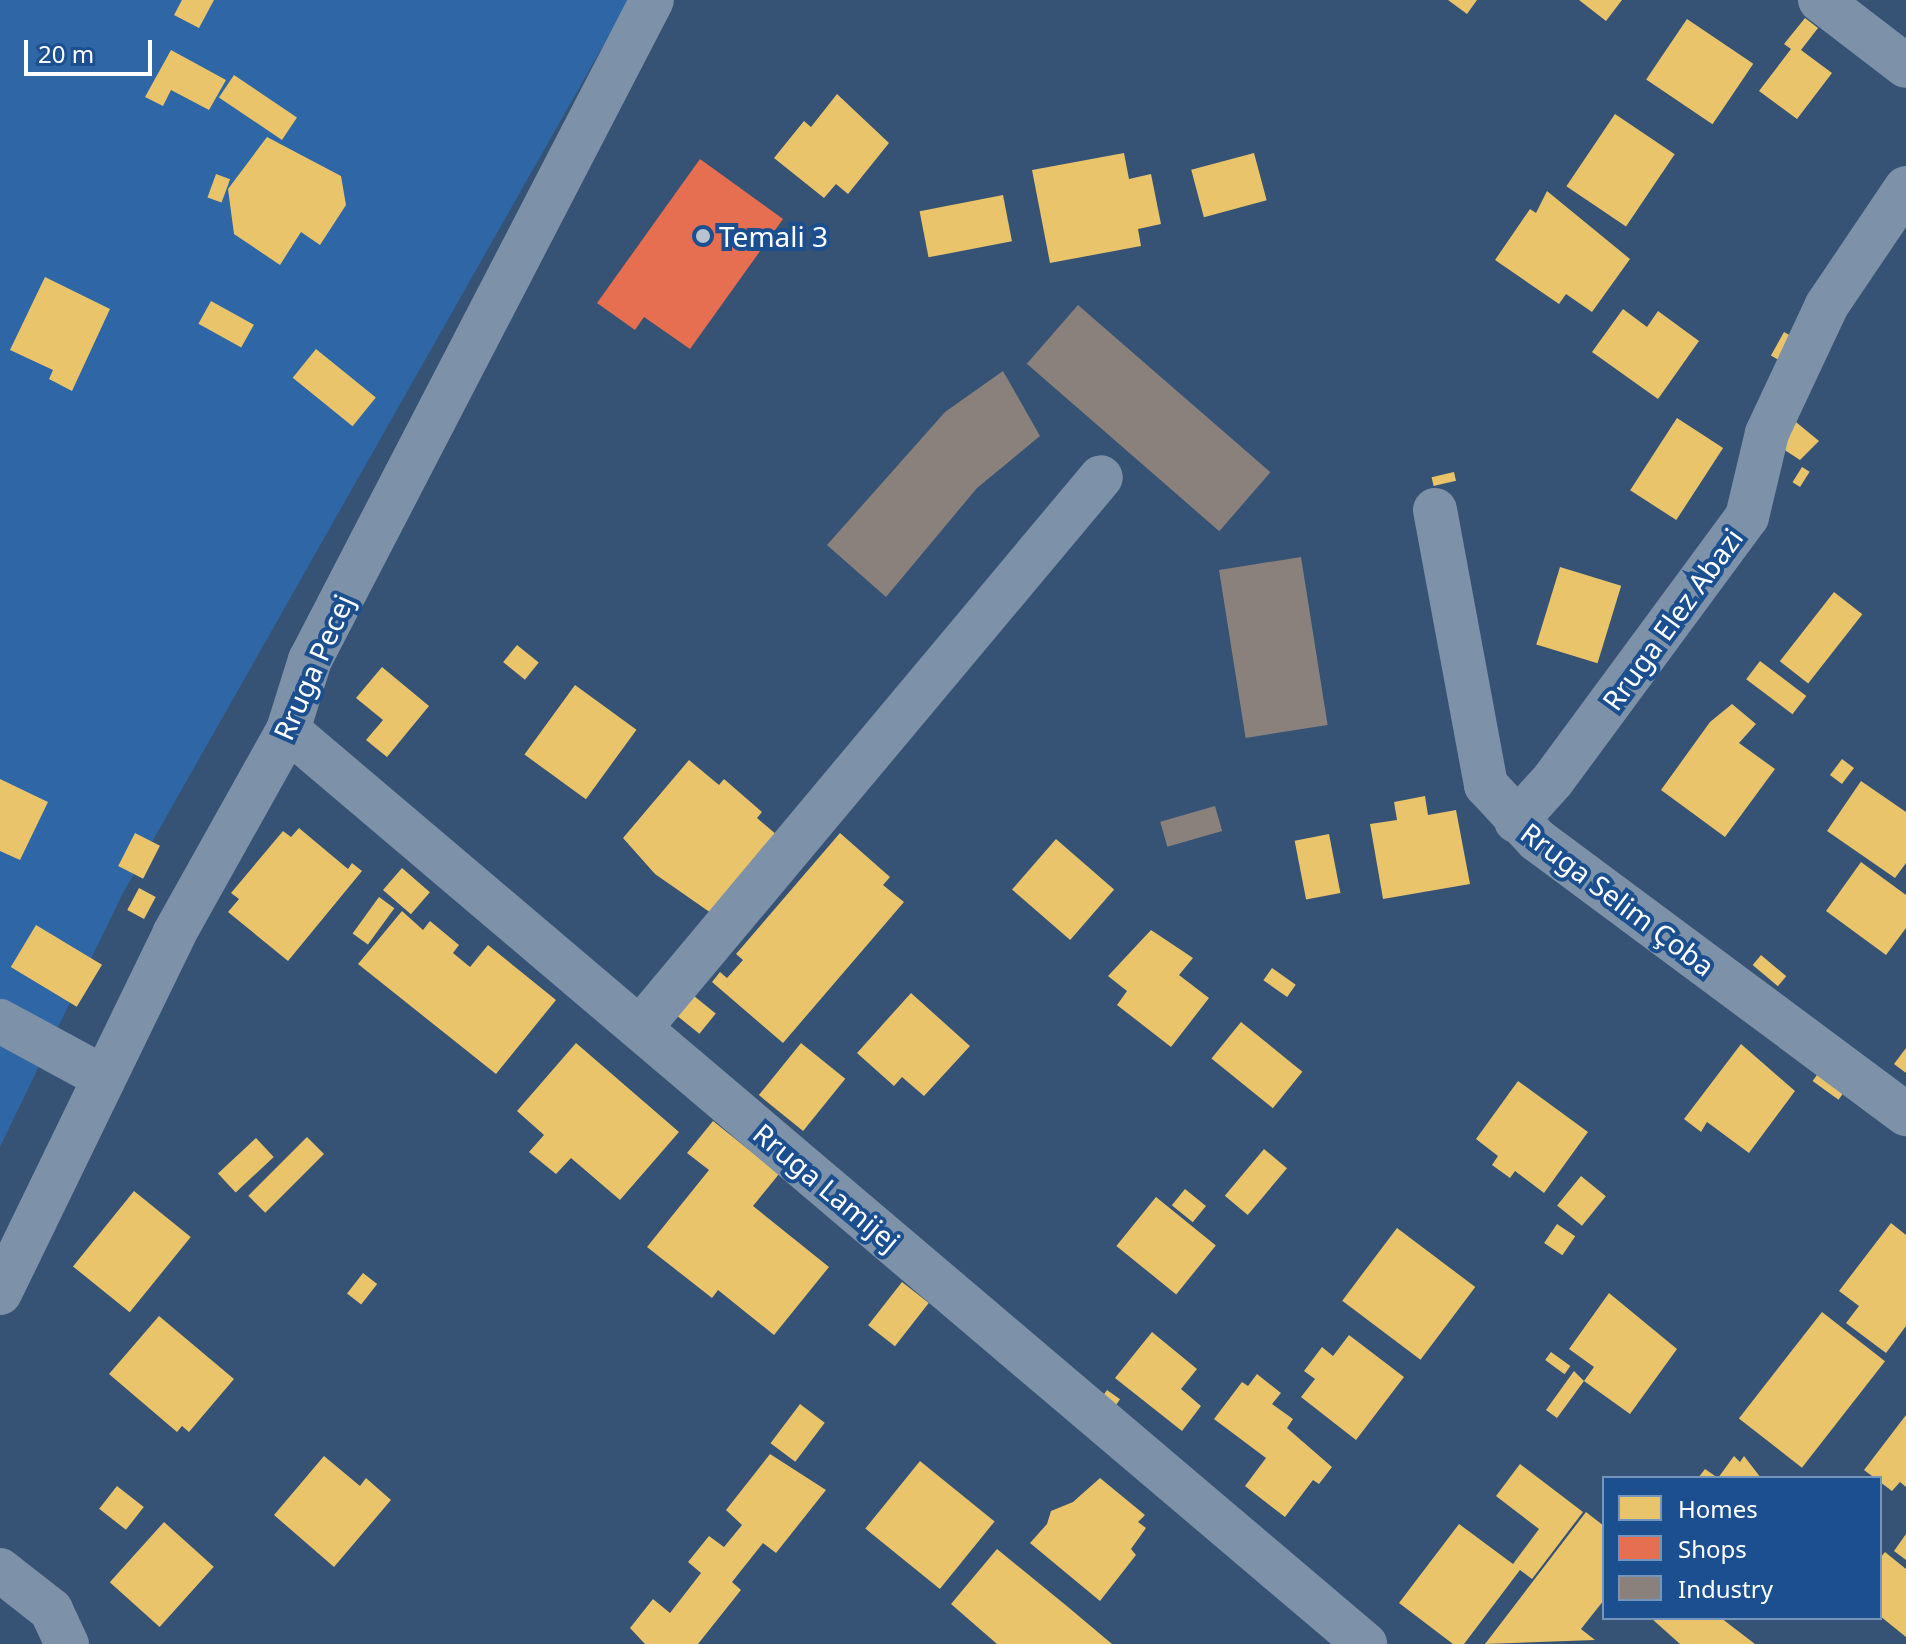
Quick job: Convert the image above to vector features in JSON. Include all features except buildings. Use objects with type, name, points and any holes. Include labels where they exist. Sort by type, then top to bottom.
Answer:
[{"type":"street","name":"Rruga Pecej","points":[[0,1293],[174,934],[288,730],[310,660],[652,0]]},
{"type":"street","points":[[1820,0],[1903,53]]},
{"type":"street","name":"Rruga Elez Abazi","points":[[1516,821],[1553,780],[1747,517],[1767,433],[1827,305],[1906,188]]},
{"type":"street","points":[[640,1028],[1101,477]]},
{"type":"street","name":"Rruga Selim Çoba","points":[[1435,510],[1486,785],[1516,821],[1906,1114]]},
{"type":"street","name":"Rruga Lamijej","points":[[288,730],[1365,1644]]},
{"type":"street","points":[[0,1021],[103,1077]]},
{"type":"street","points":[[0,1570],[51,1610],[67,1644]]},
{"type":"shaded area","points":[[0,0],[629,0],[122,895],[0,1147]]},
{"type":"place","name":"Temali 3","points":[[703,236]]}]
